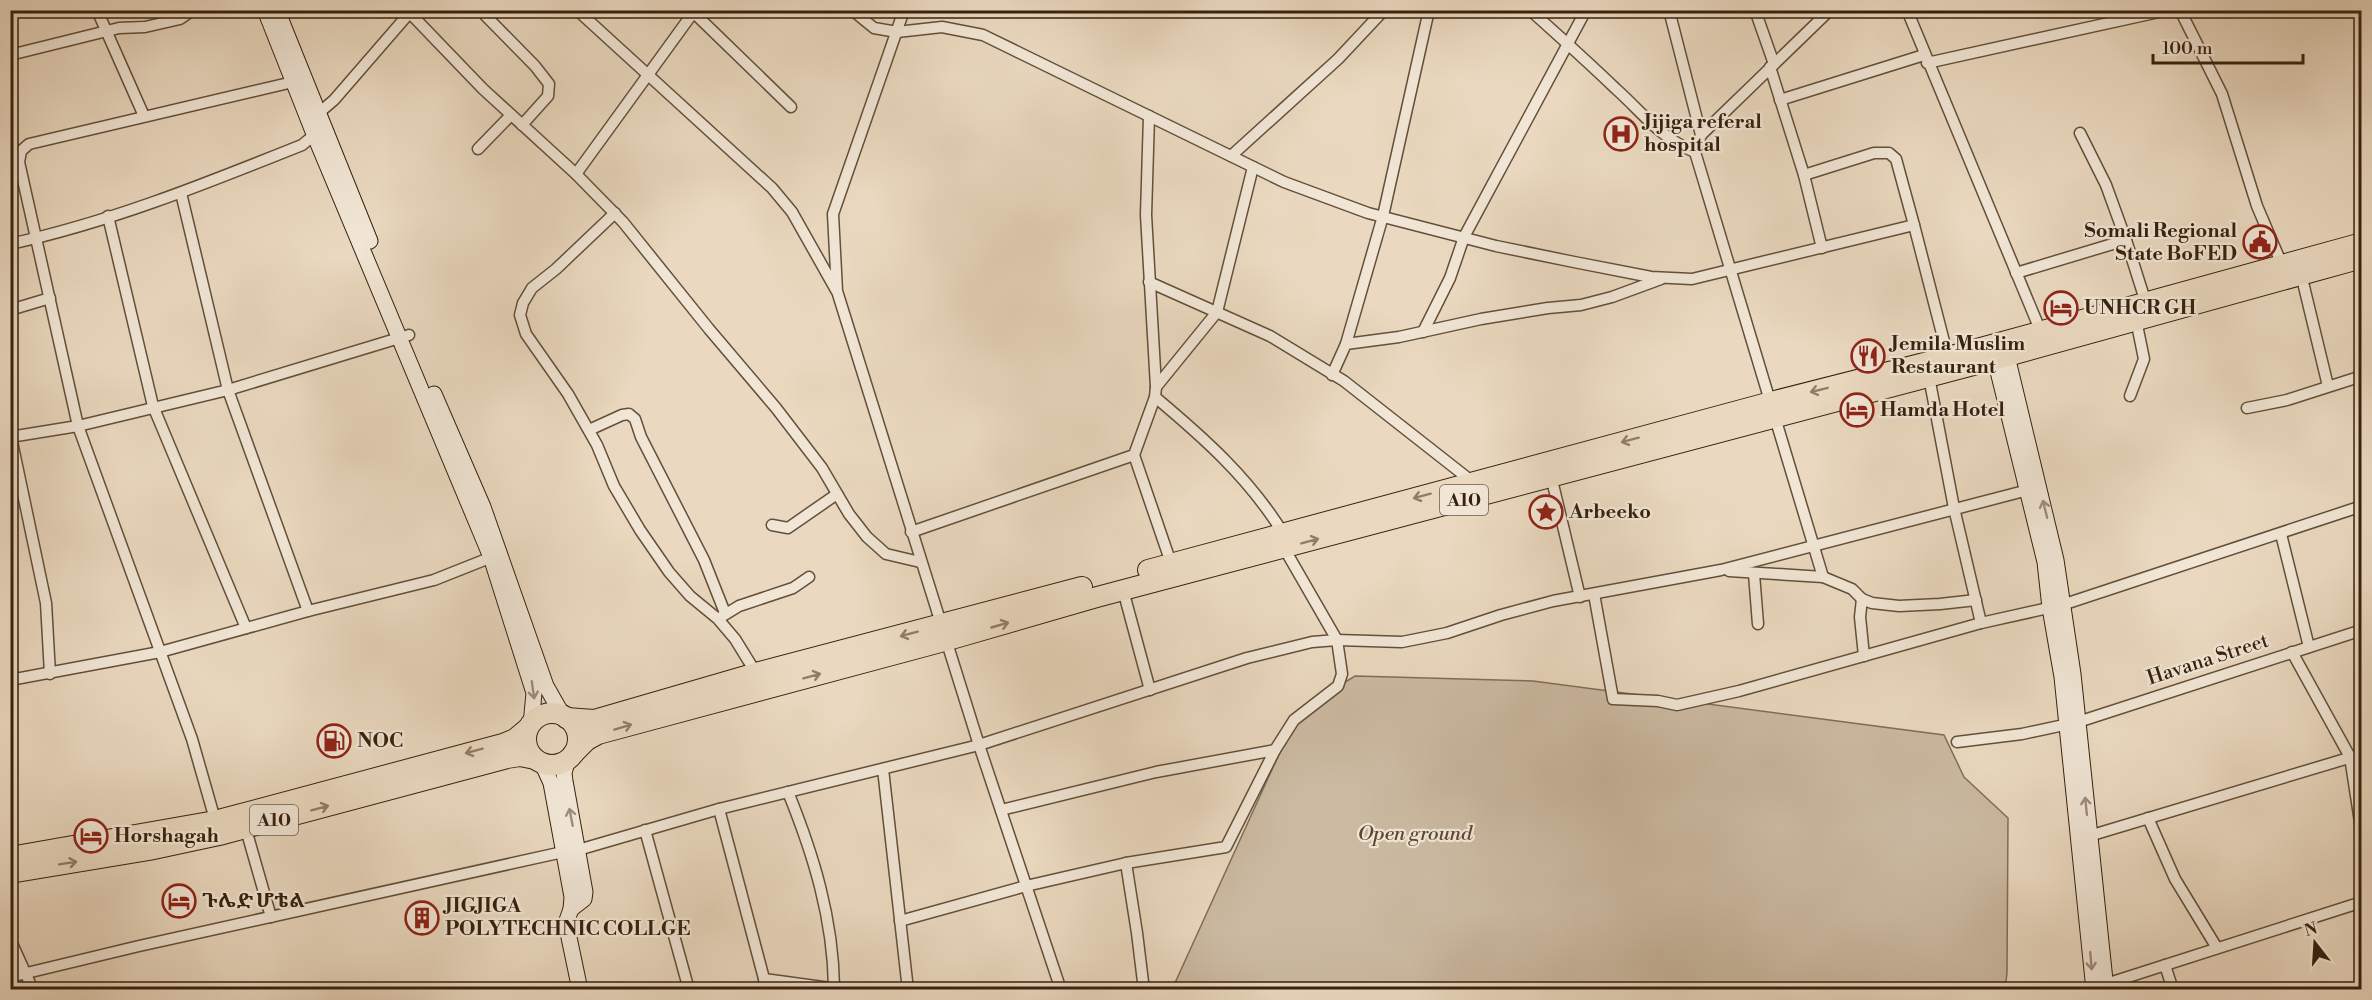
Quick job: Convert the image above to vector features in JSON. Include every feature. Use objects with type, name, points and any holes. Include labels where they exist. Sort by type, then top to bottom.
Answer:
[{"type":"highway","name":"A10","points":[[2290,272],[2361,243]]},
{"type":"highway","name":"A10","points":[[1479,488],[1551,476],[1948,357],[1999,351],[2290,272],[2361,258]]},
{"type":"highway","name":"A10","points":[[10,873],[149,850],[503,744],[515,739],[538,717],[546,714],[594,720],[756,673],[1123,590],[1284,540],[1773,409],[1929,377],[1999,351],[2041,332],[2141,312]]},
{"type":"highway","name":"A10","points":[[243,821],[507,758],[520,756],[559,764],[571,756],[586,740],[598,734],[1171,563],[1284,540]]},
{"type":"highway","points":[[565,717],[575,728],[578,737],[571,756]]},
{"type":"highway","points":[[529,727],[526,746],[539,761]]},
{"type":"highway","name":"A10","points":[[10,857],[217,828]]},
{"type":"main road","points":[[265,10],[293,82],[316,125]]},
{"type":"main road","points":[[277,10],[316,125],[496,556],[546,686],[565,717]]},
{"type":"main road","points":[[1999,351],[2028,490],[2056,606]]},
{"type":"main road","points":[[1999,351],[2046,513],[2056,560],[2056,606],[2062,677],[2072,723],[2089,836],[2102,988]]},
{"type":"main road","points":[[496,556],[534,693],[529,727]]},
{"type":"main road","points":[[2072,723],[2102,988]]},
{"type":"main road","points":[[570,851],[564,773],[571,756]]},
{"type":"main road","points":[[539,761],[551,783],[585,899],[571,909],[566,923],[580,990]]},
{"type":"street","points":[[97,10],[144,116]]},
{"type":"street","points":[[10,55],[119,28],[145,27],[180,19],[193,10]]},
{"type":"street","points":[[480,10],[535,66],[549,84],[548,96],[522,125]]},
{"type":"street","points":[[577,10],[772,188],[792,212],[837,291],[920,562],[945,632],[980,746],[1061,990]]},
{"type":"street","points":[[852,10],[874,28],[897,32],[942,27],[983,35],[1284,182],[1383,216],[1574,262],[1665,278],[1692,279],[1914,225]]},
{"type":"street","points":[[837,291],[833,214],[904,10]]},
{"type":"street","points":[[1231,156],[1338,60],[1384,10]]},
{"type":"street","points":[[1332,375],[1346,344],[1383,216],[1429,10]]},
{"type":"street","points":[[1530,10],[1619,91],[1656,129],[1675,144],[1695,152]]},
{"type":"street","points":[[1423,332],[1450,278],[1464,237],[1586,10]]},
{"type":"street","points":[[1669,10],[1701,135]]},
{"type":"street","points":[[1755,10],[1804,175],[1821,248]]},
{"type":"street","points":[[1823,577],[1695,152],[1701,135],[1830,10]]},
{"type":"street","points":[[1907,10],[1925,59],[2041,332]]},
{"type":"street","points":[[1780,100],[1925,59],[2168,10]]},
{"type":"street","points":[[2180,10],[2222,94],[2257,206],[2290,272],[2328,387]]},
{"type":"street","points":[[10,244],[37,238],[181,193],[302,145],[334,100],[410,11],[483,89],[615,213],[776,408],[822,468],[867,537],[886,554],[920,562]]},
{"type":"street","points":[[576,174],[693,11],[791,107]]},
{"type":"street","points":[[217,828],[192,739],[78,426],[19,162],[21,151],[29,144],[293,82]]},
{"type":"street","points":[[478,149],[511,115]]},
{"type":"street","points":[[900,921],[1026,886],[1126,863],[1226,848],[1275,750],[1294,720],[1338,686],[1342,674],[1337,639],[1266,505],[1240,473],[1155,392],[1146,215],[1149,116]]},
{"type":"street","points":[[2080,133],[2106,185],[2126,240],[2141,312],[2144,358],[2130,396]]},
{"type":"street","points":[[1804,175],[1874,153],[1889,153],[1896,159],[1948,357]]},
{"type":"street","points":[[1171,563],[1134,455],[1155,392],[1217,312],[1253,167]]},
{"type":"street","points":[[181,193],[228,390],[308,611]]},
{"type":"street","points":[[615,213],[556,269],[532,288],[523,303],[520,315],[526,334],[568,394],[589,430],[614,486],[669,572],[690,596],[722,616]]},
{"type":"street","points":[[108,216],[153,406],[246,628]]},
{"type":"street","points":[[2016,273],[2126,240]]},
{"type":"street","points":[[1346,344],[1423,332],[1481,319],[1581,305],[1612,297],[1665,278]]},
{"type":"street","points":[[1149,282],[1270,336],[1344,381],[1479,488]]},
{"type":"street","points":[[10,310],[50,298]]},
{"type":"street","points":[[50,674],[46,603],[11,437],[78,426],[153,406],[228,390],[404,337]]},
{"type":"street","points":[[2247,408],[2287,399],[2361,376]]},
{"type":"street","points":[[1929,377],[1954,508],[1981,623]]},
{"type":"street","points":[[589,430],[622,415],[629,414],[635,419],[646,447],[704,560],[722,616],[756,673]]},
{"type":"street","points":[[911,532],[1134,455]]},
{"type":"street","points":[[1551,476],[1580,597]]},
{"type":"street","points":[[10,977],[570,851],[719,809],[980,746],[1247,658],[1312,642],[1337,639],[1402,642],[1447,633],[1553,601],[1721,570],[2028,490]]},
{"type":"street","points":[[772,525],[788,528],[837,494]]},
{"type":"street","points":[[1594,594],[1614,699],[1658,701],[1677,705],[1739,691],[1981,623],[2056,606],[2361,506]]},
{"type":"street","points":[[2281,534],[2309,647]]},
{"type":"street","points":[[10,680],[160,651],[434,580],[496,556]]},
{"type":"street","points":[[1721,570],[1823,577],[1852,589],[1862,599],[1872,603],[1899,606],[1976,600]]},
{"type":"street","points":[[1754,574],[1758,624]]},
{"type":"street","points":[[722,616],[739,606],[793,588],[809,576]]},
{"type":"street","points":[[1123,590],[1150,690]]},
{"type":"street","points":[[1862,599],[1860,617],[1864,656]]},
{"type":"street","name":"Havana Street","points":[[1957,742],[2022,734],[2072,723],[2361,630]]},
{"type":"street","points":[[2292,652],[2350,757],[2361,835]]},
{"type":"street","points":[[1001,810],[1156,772],[1275,750]]},
{"type":"street","points":[[2089,836],[2361,754]]},
{"type":"street","points":[[883,769],[908,990]]},
{"type":"street","points":[[719,809],[766,984],[840,988],[828,917],[809,845],[788,792]]},
{"type":"street","points":[[2148,818],[2175,879],[2217,948]]},
{"type":"street","points":[[243,821],[271,917]]},
{"type":"street","points":[[645,830],[689,990]]},
{"type":"street","points":[[1126,863],[1144,990]]},
{"type":"street","points":[[2102,988],[2165,965],[2361,902]]},
{"type":"street","points":[[10,939],[33,990]]},
{"type":"street","points":[[2165,965],[2173,990]]},
{"type":"green space","name":"Open ground","points":[[1355,676],[1533,681],[1944,735],[1964,777],[2008,818],[2005,989],[1175,990],[1175,983],[1299,710]]},
{"type":"place","name":"Jijiga referal hospital","points":[[1621,134]]},
{"type":"place","name":"Somali Regional State BoFED","points":[[2260,242]]},
{"type":"place","name":"UNHCR GH","points":[[2061,308]]},
{"type":"place","name":"Jemila Muslim Restaurant","points":[[1868,356]]},
{"type":"place","name":"Hamda Hotel","points":[[1857,410]]},
{"type":"place","name":"Arbeeko","points":[[1546,512]]},
{"type":"place","name":"NOC","points":[[334,741]]},
{"type":"place","name":"Horshagah","points":[[91,836]]},
{"type":"place","name":"ጉሌድ ሆቴል","points":[[179,901]]},
{"type":"place","name":"JIGJIGA POLYTECHNIC COLLGE","points":[[422,918]]}]
